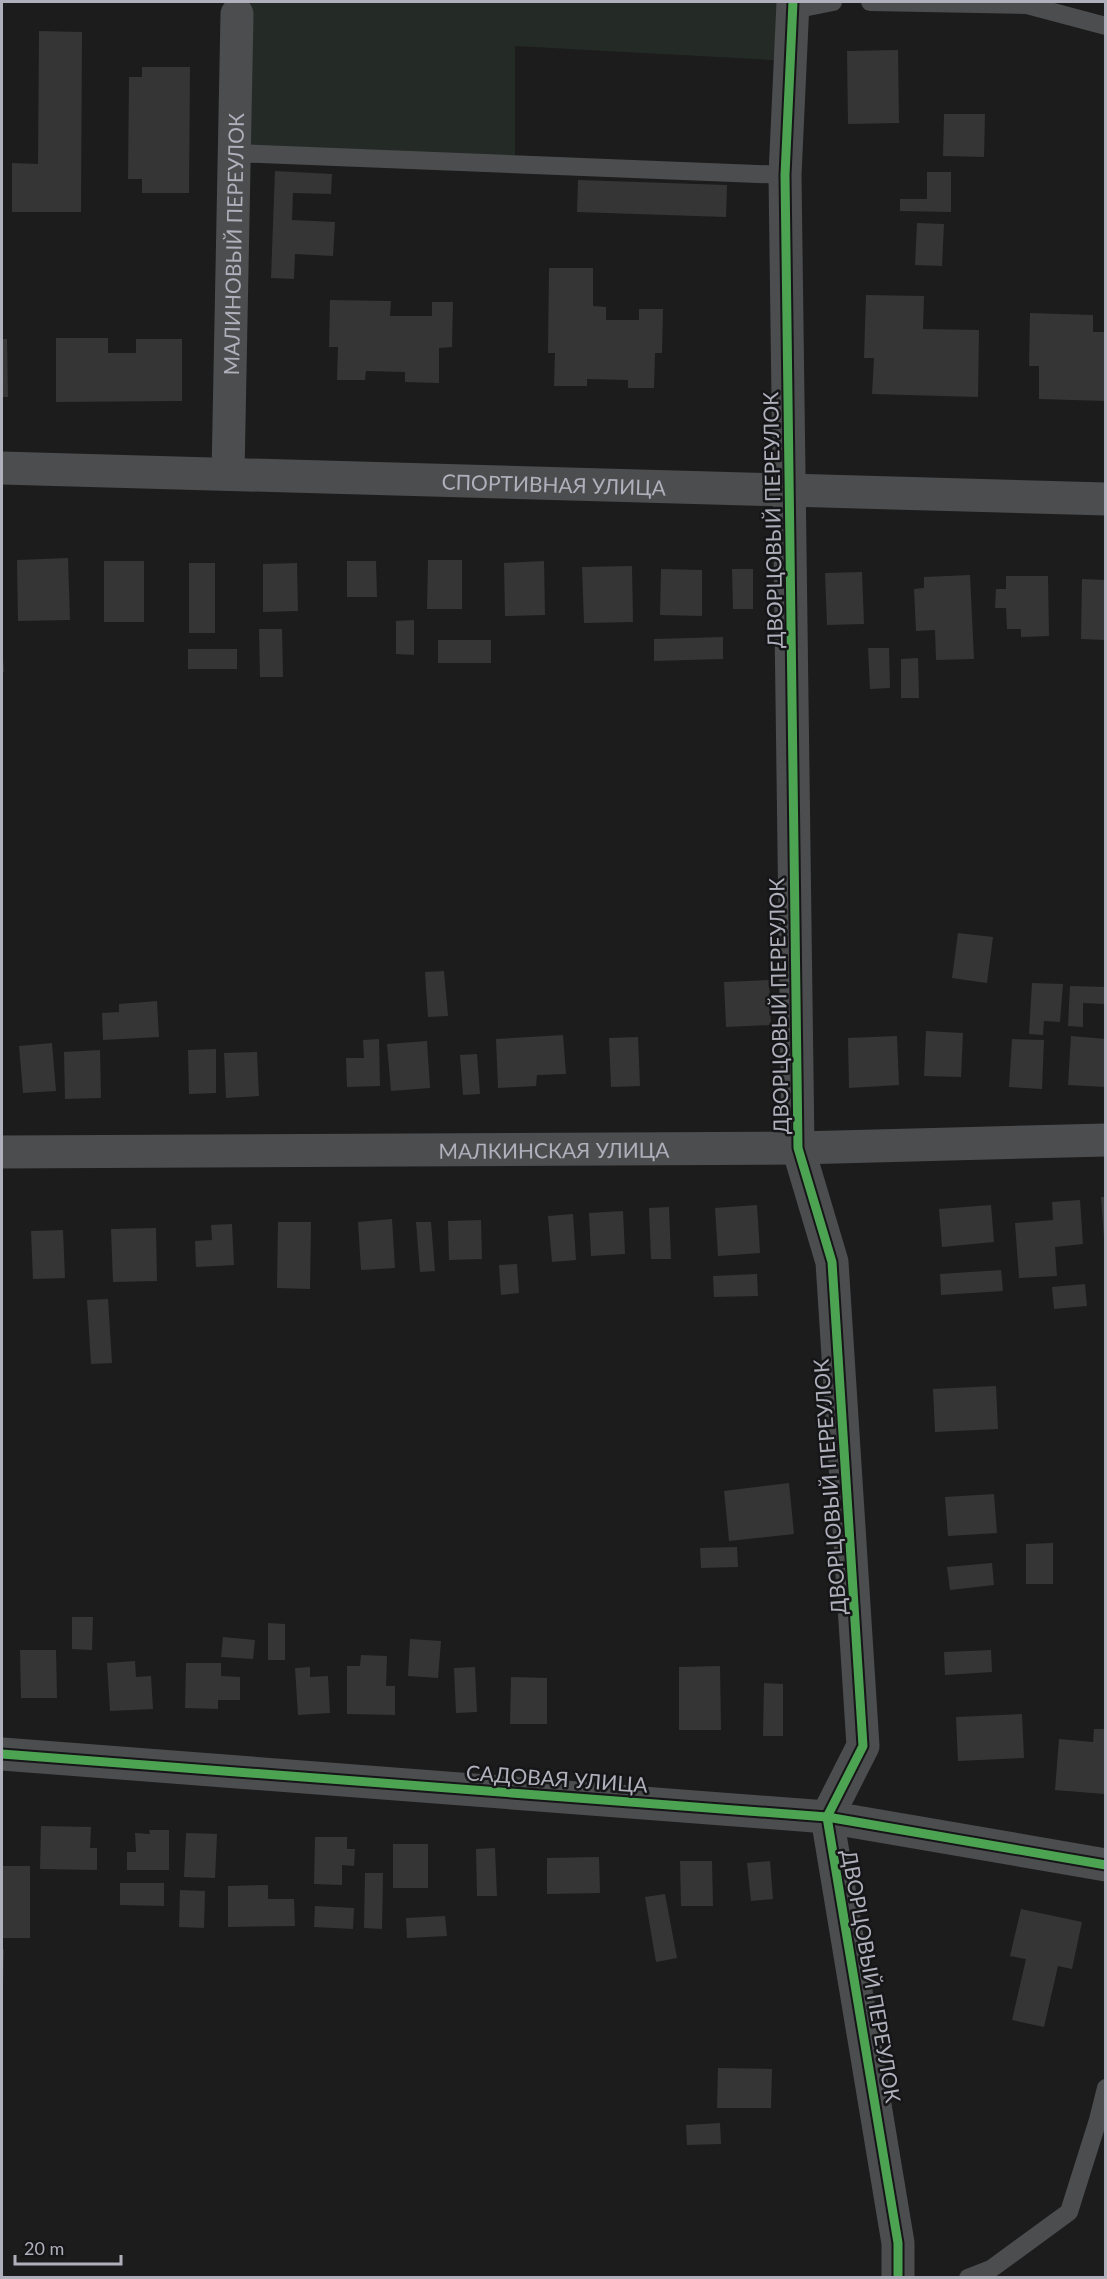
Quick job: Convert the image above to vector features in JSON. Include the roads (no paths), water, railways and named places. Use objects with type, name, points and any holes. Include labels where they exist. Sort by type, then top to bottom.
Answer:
[{"type":"street","name":"ДВОРЦОВЫЙ ПЕРЕУЛОК","points":[[793,6],[785,175],[798,1148],[832,1262],[863,1731],[863,1746],[827,1817],[898,2243],[898,2277]]},
{"type":"street","name":"МАЛИНОВЫЙ ПЕРЕУЛОК","points":[[228,474],[237,14]]},
{"type":"street","name":"СПОРТИВНАЯ УЛИЦА","points":[[2,468],[1106,499]]},
{"type":"street","name":"МАЛКИНСКАЯ УЛИЦА","points":[[2,1152],[798,1148],[1106,1140]]},
{"type":"street","name":"САДОВАЯ УЛИЦА","points":[[2,1754],[827,1817],[1106,1865]]},
{"type":"lane","points":[[793,6],[833,2]]},
{"type":"lane","points":[[870,2],[1027,5],[1106,26]]},
{"type":"lane","points":[[234,153],[785,175]]},
{"type":"lane","points":[[968,2277],[992,2269],[1069,2212],[1106,2088]]}]
